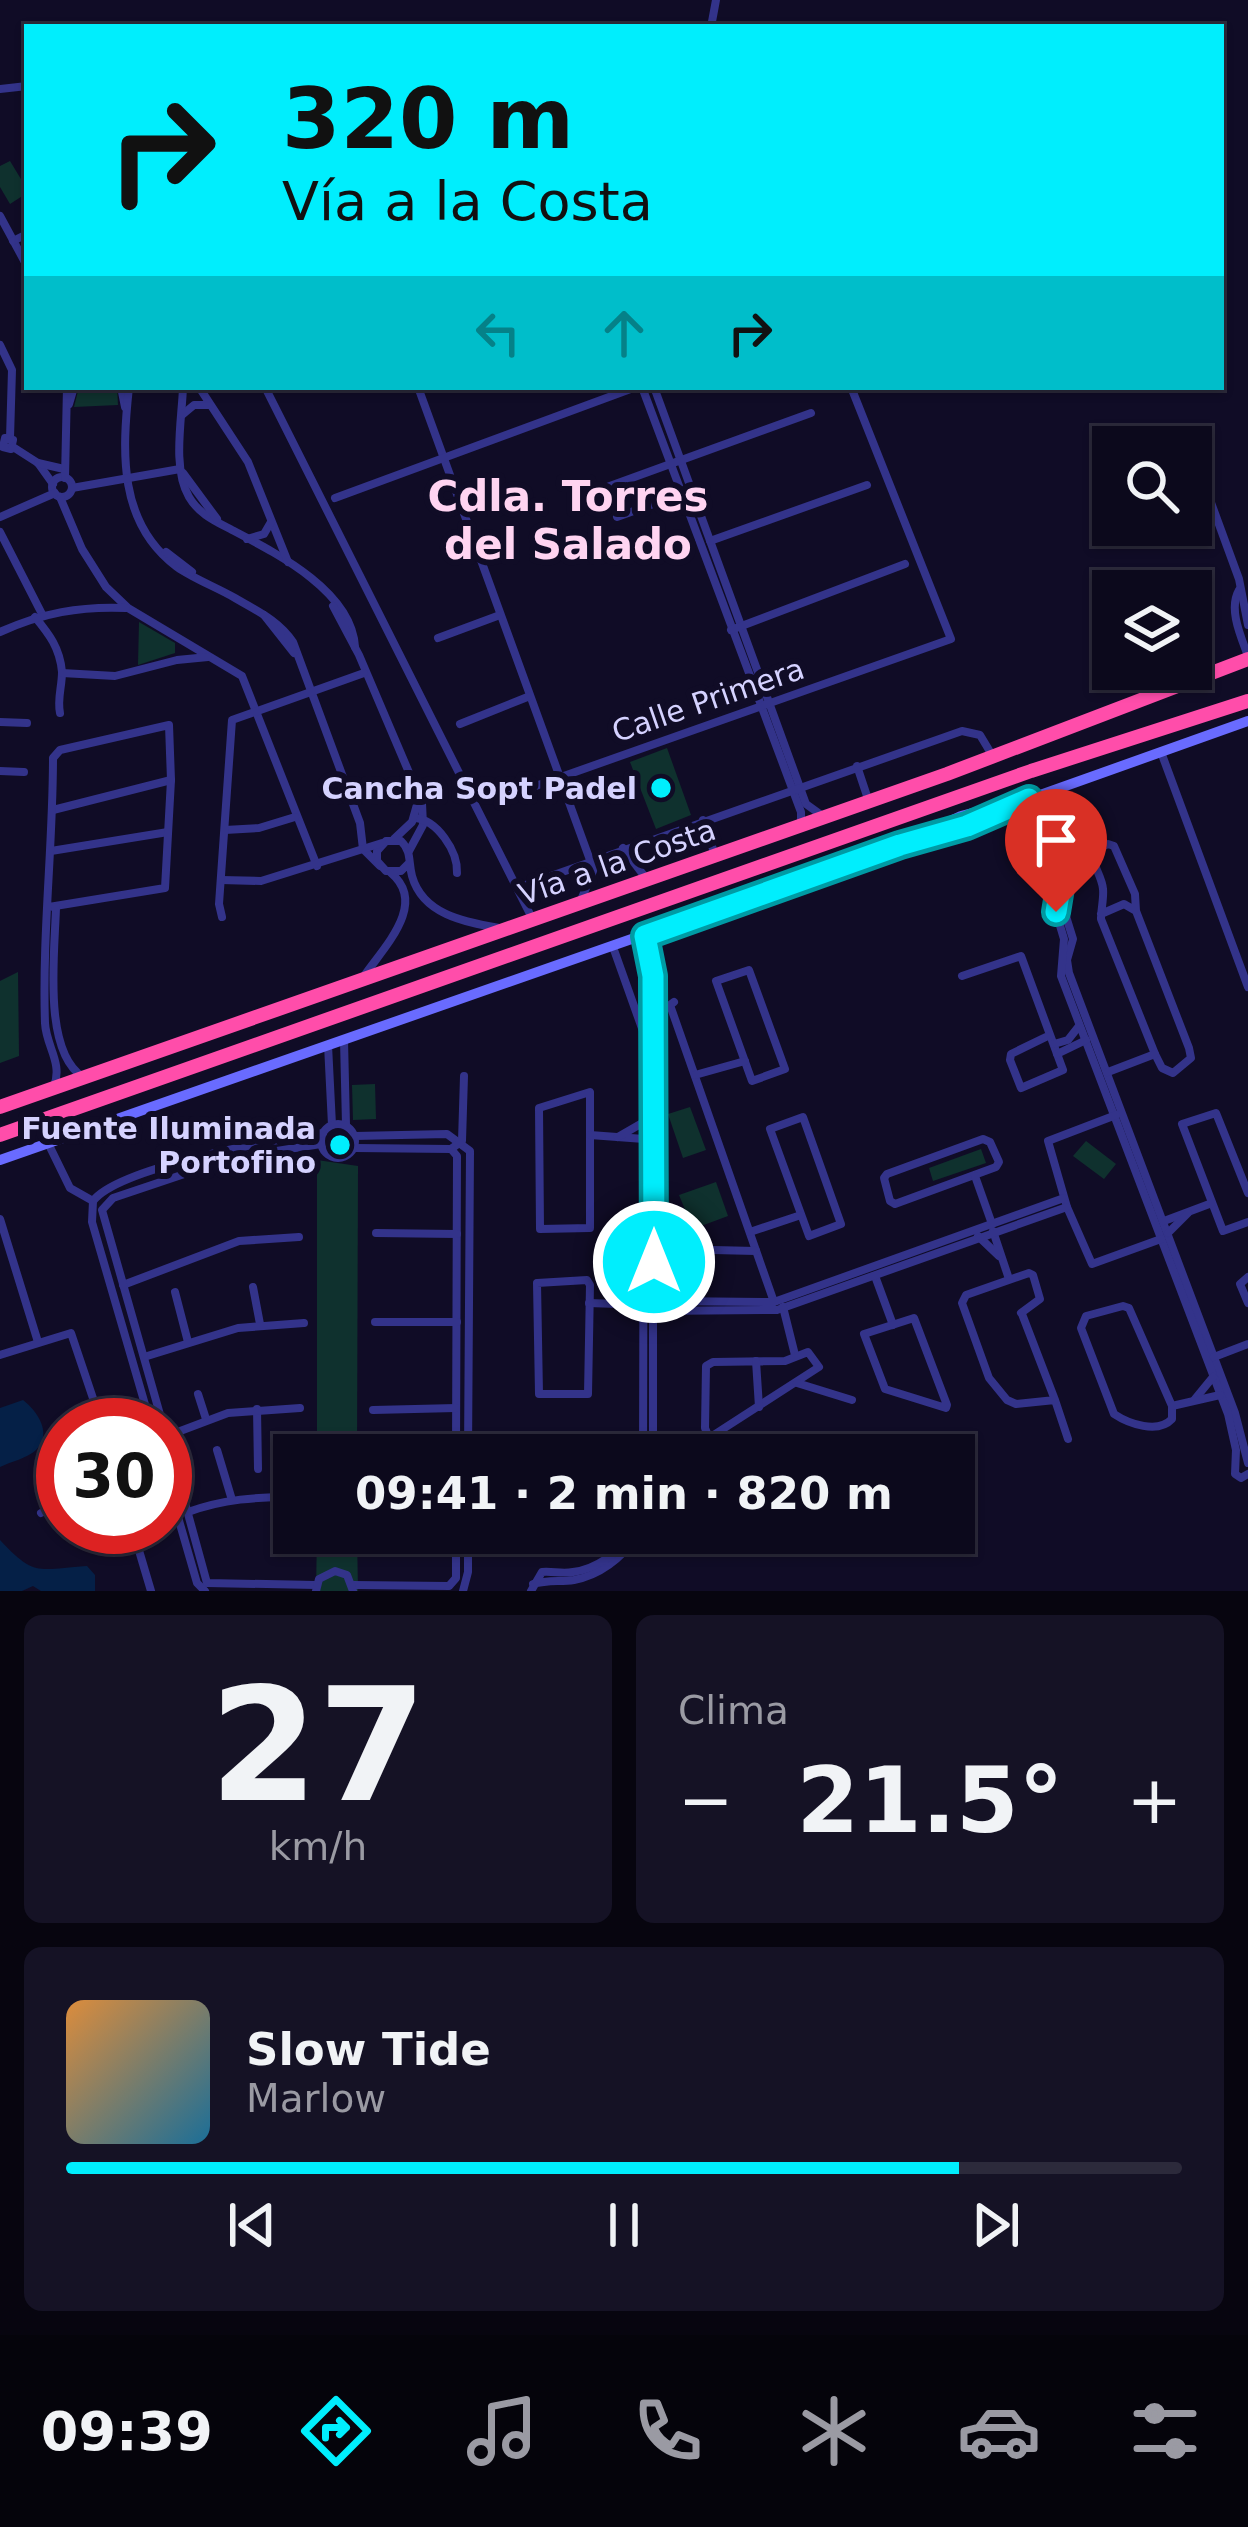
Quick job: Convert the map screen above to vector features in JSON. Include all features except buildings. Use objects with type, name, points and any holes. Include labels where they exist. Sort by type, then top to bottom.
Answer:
[{"type":"highway","name":"Vía a la Costa","points":[[0,1107],[826,818],[1248,658]]},
{"type":"highway","points":[[1081,724],[1248,668]]},
{"type":"highway","name":"Vía a la Costa","points":[[0,1135],[1031,770],[1248,699]]},
{"type":"street","points":[[0,216],[24,260]]},
{"type":"street","points":[[14,241],[24,235]]},
{"type":"street","points":[[0,345],[12,370],[6,444]]},
{"type":"street","points":[[60,490],[70,390]]},
{"type":"street","points":[[125,390],[125,481],[134,510],[178,567],[264,615],[295,654],[360,823],[363,849],[403,886],[406,905],[395,933],[364,978]]},
{"type":"street","points":[[183,390],[181,469],[221,525],[289,564],[332,600],[353,631],[364,673],[418,794],[418,835],[409,863],[423,898],[453,917],[506,929]]},
{"type":"street","points":[[201,390],[248,462],[289,564]]},
{"type":"street","points":[[267,390],[533,920]]},
{"type":"street","points":[[419,390],[594,859],[581,902]]},
{"type":"street","points":[[334,499],[631,390]]},
{"type":"street","points":[[640,390],[676,463],[681,494],[705,543]]},
{"type":"street","points":[[655,390],[676,463],[796,788],[801,826]]},
{"type":"street","name":"Calle Primera","points":[[496,800],[951,639],[852,390]]},
{"type":"street","points":[[182,415],[194,405],[211,406]]},
{"type":"street","points":[[585,495],[811,413]]},
{"type":"street","points":[[0,428],[6,444],[64,474]]},
{"type":"street","points":[[38,463],[60,490],[82,549],[106,586],[128,608],[242,676],[317,866]]},
{"type":"street","points":[[0,517],[60,490],[181,469]]},
{"type":"street","points":[[705,543],[867,484]]},
{"type":"street","points":[[617,518],[681,494]]},
{"type":"street","points":[[1212,508],[1244,593],[1248,658]]},
{"type":"street","points":[[247,538],[264,534],[271,520]]},
{"type":"street","points":[[0,532],[38,616],[51,633],[62,674],[61,713]]},
{"type":"street","points":[[736,628],[905,564]]},
{"type":"street","points":[[98,607],[106,586]]},
{"type":"street","points":[[0,632],[61,611],[128,608]]},
{"type":"street","points":[[51,633],[61,611]]},
{"type":"street","points":[[438,638],[500,615]]},
{"type":"street","points":[[174,662],[180,650],[178,638]]},
{"type":"street","points":[[62,674],[115,676],[214,657]]},
{"type":"street","points":[[222,917],[230,724],[364,673]]},
{"type":"street","points":[[460,724],[530,696]]},
{"type":"street","points":[[0,722],[26,722]]},
{"type":"street","points":[[0,1160],[900,845],[961,816],[1036,797],[1248,722]]},
{"type":"street","points":[[52,907],[165,888],[171,780],[170,728],[166,724],[60,750],[53,758],[51,850],[52,907],[54,1019],[69,1064],[83,1077]]},
{"type":"street","points":[[517,888],[962,731],[980,735],[992,757]]},
{"type":"street","points":[[1161,752],[1248,987]]},
{"type":"street","points":[[857,766],[869,802]]},
{"type":"street","points":[[0,771],[24,772]]},
{"type":"street","points":[[53,811],[171,780]]},
{"type":"street","points":[[796,788],[806,804],[826,818]]},
{"type":"street","points":[[1036,797],[1060,888],[1056,912],[1064,945],[1059,967],[1109,1076],[1118,1114],[1210,1346],[1248,1463]]},
{"type":"street","points":[[225,830],[259,828],[295,817]]},
{"type":"street","points":[[419,818],[441,834],[458,862],[457,873]]},
{"type":"street","points":[[380,866],[376,856],[388,841],[419,818]]},
{"type":"street","points":[[703,820],[715,856]]},
{"type":"street","points":[[360,823],[371,837],[410,851]]},
{"type":"street","points":[[51,850],[169,832]]},
{"type":"street","points":[[418,835],[441,834]]},
{"type":"street","points":[[221,880],[261,881],[388,841]]},
{"type":"street","points":[[1114,846],[1135,894],[1136,911],[1191,1058],[1180,1070],[1166,1072],[1155,1054],[1101,914],[1103,888],[1090,858],[1092,852],[1114,846]]},
{"type":"street","points":[[623,848],[647,878]]},
{"type":"street","points":[[628,885],[630,861]]},
{"type":"street","points":[[391,872],[409,863]]},
{"type":"street","points":[[406,905],[423,898]]},
{"type":"street","points":[[1101,914],[1124,904],[1136,911]]},
{"type":"street","points":[[52,907],[48,1037],[58,1067],[54,1087]]},
{"type":"street","points":[[645,936],[653,976],[641,1302],[650,1434]]},
{"type":"street","points":[[614,947],[644,1034],[644,1139],[649,1153],[654,1298],[646,1434]]},
{"type":"street","points":[[962,976],[1022,956],[1051,1039],[1063,1070],[1019,1087],[1011,1054],[1051,1039],[1068,1040],[1079,1024]]},
{"type":"street","points":[[749,970],[785,1069],[752,1082],[745,1061],[716,980],[749,970]]},
{"type":"street","points":[[1074,998],[1079,1024],[1164,1221],[1220,1395],[1231,1413],[1234,1471],[1241,1478],[1248,1474]]},
{"type":"street","points":[[674,1002],[670,1005],[795,1354]]},
{"type":"street","points":[[48,1037],[59,1033]]},
{"type":"street","points":[[323,1133],[326,1154],[336,1159],[355,1148],[355,1136],[346,1125],[344,1039]]},
{"type":"street","points":[[1057,1054],[1086,1040]]},
{"type":"street","points":[[328,1044],[332,1125]]},
{"type":"street","points":[[1109,1076],[1155,1054]]},
{"type":"street","points":[[695,1076],[745,1061]]},
{"type":"street","points":[[330,1069],[344,1068]]},
{"type":"street","points":[[701,1092],[721,1069]]},
{"type":"street","points":[[462,1141],[464,1076]]},
{"type":"street","points":[[590,1092],[590,1136],[590,1228],[540,1229],[538,1108],[590,1092]]},
{"type":"street","points":[[331,1096],[345,1095]]},
{"type":"street","points":[[1248,1193],[1215,1113],[1181,1126],[1223,1231],[1248,1222]]},
{"type":"street","points":[[1118,1114],[1048,1141],[1066,1202],[1093,1264],[1166,1236],[1189,1212]]},
{"type":"street","points":[[803,1117],[841,1224],[809,1236],[801,1215],[770,1130],[803,1117]]},
{"type":"street","points":[[616,1138],[644,1122]]},
{"type":"street","points":[[147,1398],[155,1396],[104,1204],[254,1141],[323,1133],[332,1125],[346,1125]]},
{"type":"street","points":[[355,1136],[447,1134],[470,1150],[468,1434]]},
{"type":"street","points":[[590,1136],[644,1139]]},
{"type":"street","points":[[983,1139],[989,1142],[998,1165],[974,1176],[895,1204],[884,1178],[983,1139]]},
{"type":"street","points":[[355,1148],[451,1149],[462,1141]]},
{"type":"street","points":[[48,1143],[70,1188],[93,1201]]},
{"type":"street","points":[[143,1398],[92,1222],[93,1201],[110,1188],[183,1168],[321,1144]]},
{"type":"street","points":[[451,1149],[457,1156],[456,1434]]},
{"type":"street","points":[[974,1176],[1009,1279]]},
{"type":"street","points":[[982,1198],[1004,1220]]},
{"type":"street","points":[[641,1302],[654,1298],[776,1305],[1066,1202]]},
{"type":"street","points":[[1164,1221],[1211,1203]]},
{"type":"street","points":[[750,1232],[801,1215]]},
{"type":"street","points":[[589,1303],[617,1304],[629,1297],[653,1311],[776,1305],[874,1276],[904,1260],[978,1236],[1004,1220],[1028,1215]]},
{"type":"street","points":[[0,1220],[38,1342]]},
{"type":"street","points":[[670,1250],[756,1249],[779,1222]]},
{"type":"street","points":[[376,1234],[457,1234]]},
{"type":"street","points":[[978,1236],[1000,1257]]},
{"type":"street","points":[[123,1285],[239,1241],[298,1238]]},
{"type":"street","points":[[1055,1400],[1011,1403],[989,1378],[962,1304],[966,1295],[1029,1273],[1034,1276],[1040,1300],[1021,1312],[1055,1400],[1068,1439]]},
{"type":"street","points":[[874,1276],[893,1325]]},
{"type":"street","points":[[1248,1277],[1240,1284],[1248,1303]]},
{"type":"street","points":[[586,1280],[589,1303],[588,1394],[538,1394],[537,1283],[586,1280]]},
{"type":"street","points":[[860,1281],[883,1300]]},
{"type":"street","points":[[253,1286],[260,1324]]},
{"type":"street","points":[[175,1292],[188,1342]]},
{"type":"street","points":[[1130,1308],[1172,1406],[1172,1419],[1166,1426],[1156,1428],[1118,1418],[1081,1328],[1086,1316],[1130,1308]]},
{"type":"street","points":[[914,1318],[946,1408],[885,1389],[864,1334],[893,1325],[914,1318]]},
{"type":"street","points":[[375,1322],[457,1322]]},
{"type":"street","points":[[144,1357],[260,1324],[304,1323]]},
{"type":"street","points":[[0,1355],[65,1332],[75,1338],[94,1398]]},
{"type":"street","points":[[1214,1358],[1248,1344]]},
{"type":"street","points":[[1210,1346],[1237,1348]]},
{"type":"street","points":[[808,1352],[820,1367],[711,1438],[705,1433],[706,1366],[785,1361],[795,1354],[808,1352]]},
{"type":"street","points":[[756,1361],[759,1407]]},
{"type":"street","points":[[457,1366],[469,1366]]},
{"type":"street","points":[[1194,1400],[1214,1377]]},
{"type":"street","points":[[797,1383],[851,1400]]},
{"type":"street","points":[[198,1394],[206,1419]]},
{"type":"street","points":[[1172,1406],[1220,1395]]},
{"type":"street","points":[[192,1423],[256,1409],[300,1408]]},
{"type":"street","points":[[373,1410],[456,1408]]},
{"type":"street","points":[[256,1409],[258,1469]]},
{"type":"street","points":[[217,1450],[232,1500]]},
{"type":"street","points":[[192,1511],[232,1500],[273,1498]]},
{"type":"street","points":[[192,1528],[207,1588]]},
{"type":"street","points":[[140,1554],[151,1591]]},
{"type":"street","points":[[189,1554],[197,1583],[207,1588],[316,1588],[319,1579],[335,1571],[346,1575],[353,1588],[449,1586],[456,1578]]},
{"type":"street","points":[[456,1554],[461,1591]]},
{"type":"street","points":[[461,1591],[468,1554]]},
{"type":"street","points":[[532,1588],[536,1576],[570,1576],[612,1554]]},
{"type":"green space","points":[[10,161],[24,184],[24,195],[10,204],[0,187],[0,166]]},
{"type":"green space","points":[[78,390],[117,390],[118,405],[74,407]]},
{"type":"green space","points":[[139,622],[175,643],[175,653],[138,665]]},
{"type":"green space","name":"Cancha Sopt Padel","points":[[667,748],[691,815],[656,829],[630,762]]},
{"type":"green space","points":[[18,972],[19,1056],[0,1063],[0,981]]},
{"type":"green space","points":[[375,1084],[376,1119],[353,1120],[352,1085]]},
{"type":"green space","points":[[690,1107],[706,1150],[683,1158],[668,1114]]},
{"type":"green space","points":[[1086,1141],[1116,1164],[1104,1179],[1073,1156]]},
{"type":"green space","points":[[981,1149],[986,1163],[933,1181],[929,1168]]},
{"type":"green space","points":[[317,1160],[358,1166],[357,1434],[317,1434]]},
{"type":"green space","points":[[716,1182],[728,1216],[693,1229],[679,1195]]},
{"type":"green space","points":[[317,1554],[357,1554],[358,1591],[316,1591]]},
{"type":"water","points":[[23,1400],[33,1410],[36,1450],[0,1467],[0,1408]]},
{"type":"water","points":[[0,1540],[30,1566],[87,1566],[95,1575],[95,1591],[41,1591],[33,1586],[0,1591]]},
{"type":"place","name":"Cancha Sopt Padel","points":[[661,788]]},
{"type":"place","name":"Fuente Iluminada Portofino","points":[[340,1145]]},
{"type":"district","name":"Cdla. Torres del Salado","points":[[568,520]]},
{"type":"route","points":[[654,1262],[653,976],[645,936],[900,845],[967,826],[1029,799],[1062,895],[1056,912]]}]
